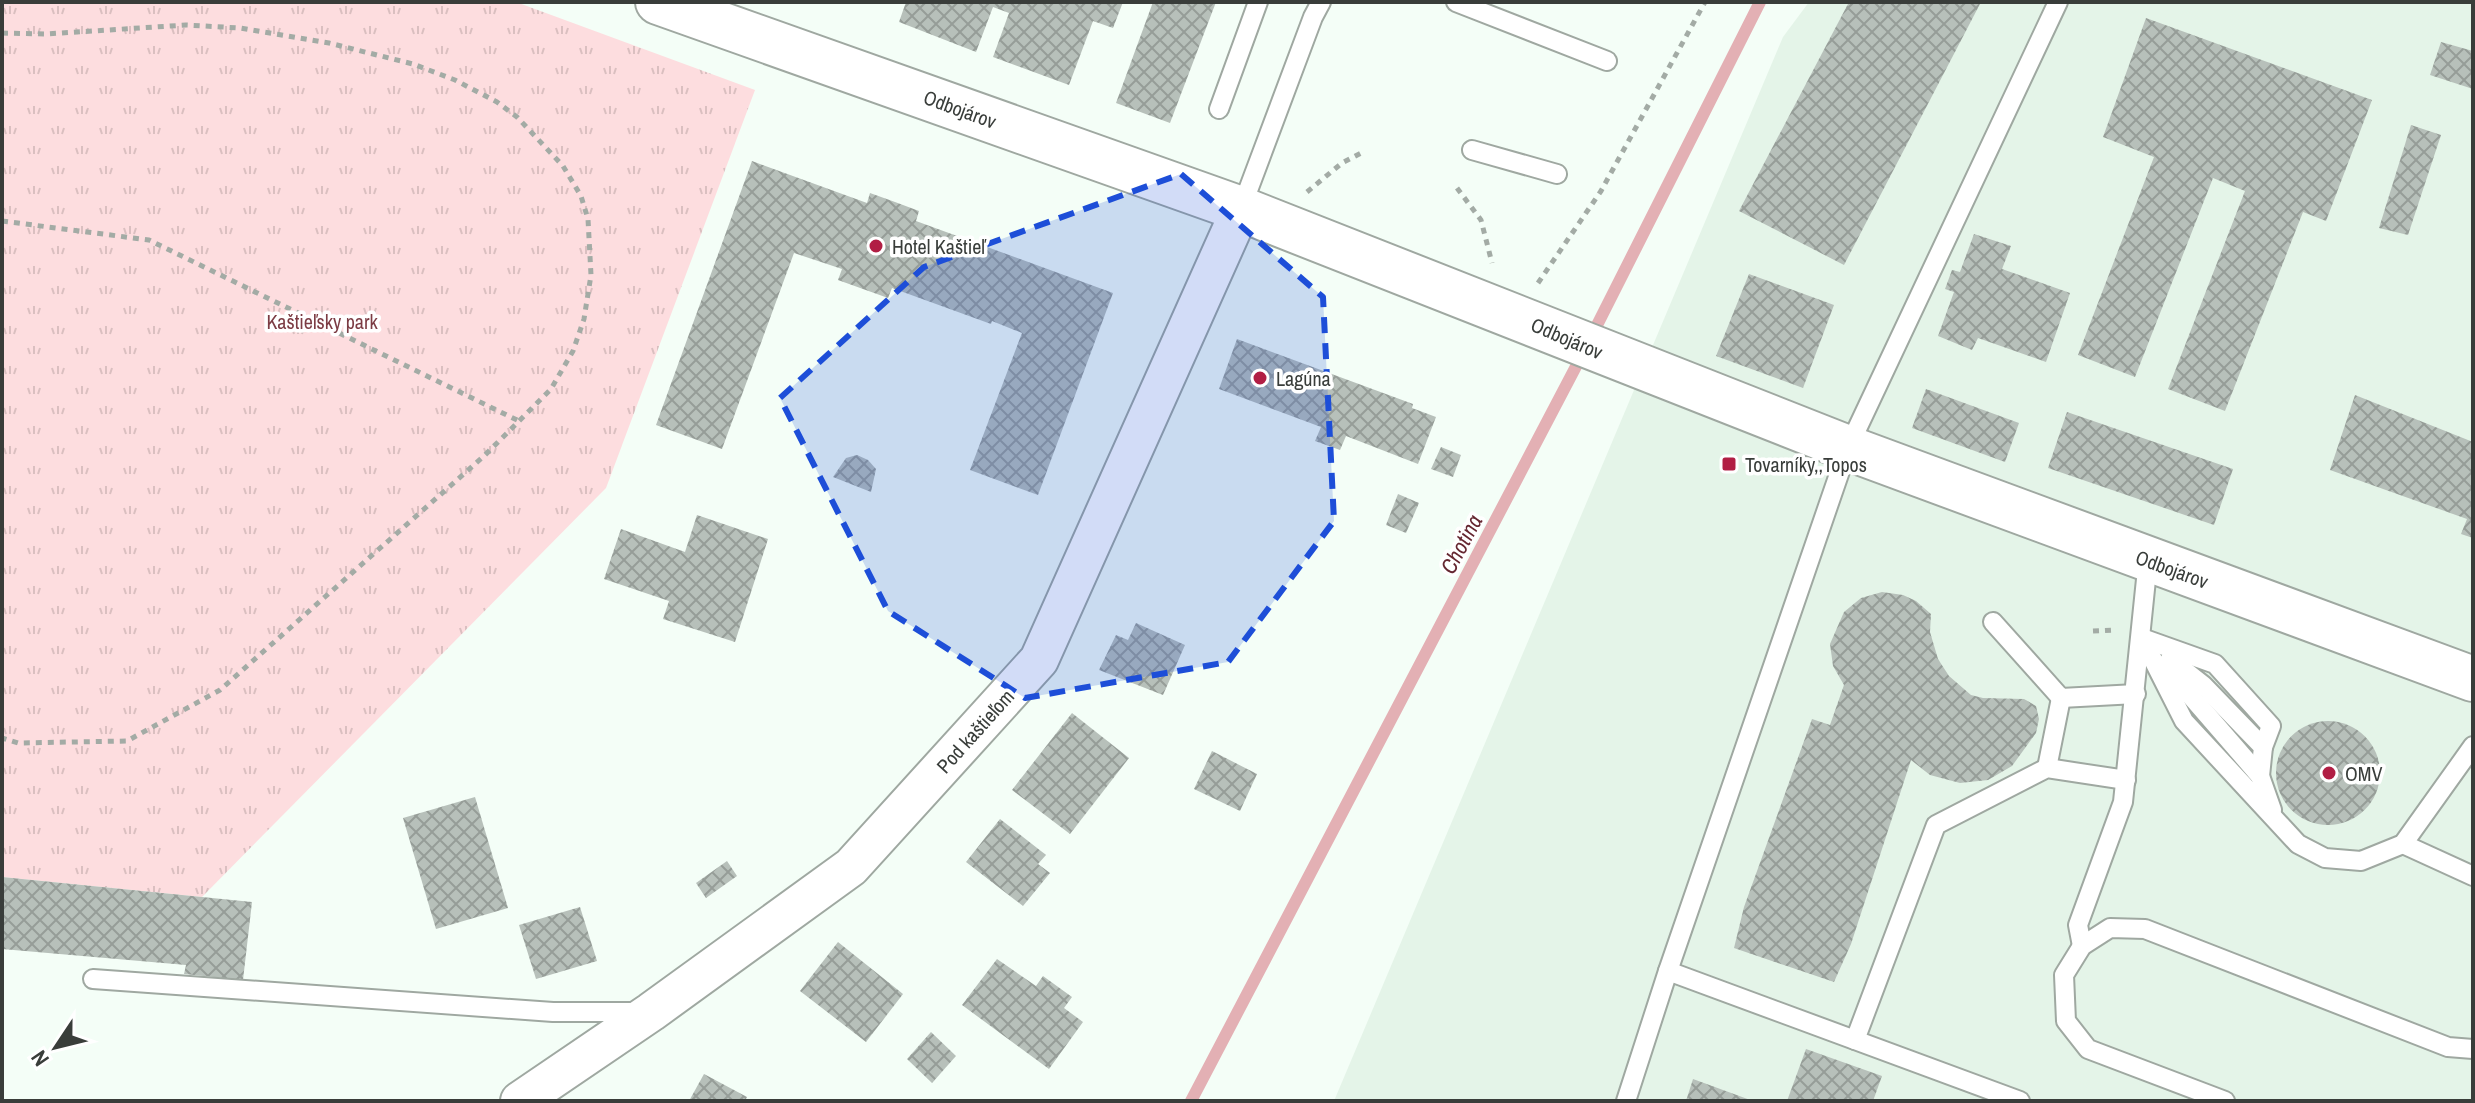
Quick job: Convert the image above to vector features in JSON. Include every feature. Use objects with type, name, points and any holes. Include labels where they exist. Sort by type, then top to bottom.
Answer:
[{"type":"main road","name":"Odbojárov","points":[[658,2],[1241,209],[1848,448],[2473,679]]},
{"type":"street","name":"Pod kaštieľom","points":[[520,1101],[651,1012],[851,867],[1039,660],[1241,209]]},
{"type":"lane","points":[[1219,109],[1258,2]]},
{"type":"lane","points":[[1241,209],[1321,2]]},
{"type":"lane","points":[[1456,2],[1607,61]]},
{"type":"lane","points":[[1626,1101],[1848,448],[2058,2]]},
{"type":"lane","points":[[1472,150],[1557,174]]},
{"type":"lane","points":[[2082,946],[2078,925],[2123,802],[2148,560]]},
{"type":"lane","points":[[1993,622],[2061,698]]},
{"type":"lane","points":[[2142,638],[2215,664],[2271,726],[2263,747],[2260,776]]},
{"type":"lane","points":[[2142,638],[2260,776],[2276,819]]},
{"type":"lane","points":[[2142,638],[2184,721],[2298,844],[2325,858],[2361,861],[2403,844],[2473,746]]},
{"type":"lane","points":[[2061,698],[2136,694]]},
{"type":"lane","points":[[2047,768],[2061,698]]},
{"type":"lane","points":[[1855,1040],[1936,825],[2047,768],[2126,780]]},
{"type":"lane","points":[[2403,844],[2473,876]]},
{"type":"lane","points":[[2225,1101],[2088,1049],[2066,1021],[2064,991],[2064,975],[2082,946],[2110,928],[2145,929],[2448,1047],[2473,1049]]},
{"type":"lane","points":[[1668,971],[2020,1101]]},
{"type":"lane","points":[[93,979],[553,1012],[651,1012]]},
{"type":"path","points":[[1527,321],[1531,295],[1601,191],[1705,2]]},
{"type":"path","points":[[2,33],[46,34],[186,25],[240,28],[329,43],[413,64],[455,80],[507,109],[563,166],[581,196],[588,219],[591,275],[584,319],[573,351],[551,389],[521,422],[220,690],[127,741],[18,743],[2,738]]},
{"type":"path","points":[[1307,193],[1342,163],[1365,151]]},
{"type":"path","points":[[1457,188],[1481,220],[1493,264]]},
{"type":"path","points":[[2,221],[149,240],[521,422]]},
{"type":"highlighted area","points":[[1181,174],[1323,297],[1334,521],[1228,662],[1025,698],[888,611],[780,398],[924,267]]},
{"type":"shaded area","points":[[1809,2],[2473,2],[2473,1101],[1334,1101],[1783,37]]},
{"type":"green space","name":"Kaštieľsky park","points":[[2,2],[516,2],[755,90],[606,488],[202,897],[2,877]]},
{"type":"building","points":[[906,2],[1123,2],[1113,28],[1093,21],[1069,85],[993,57],[1009,13],[993,7],[976,52],[899,22]]},
{"type":"building","points":[[1153,2],[1216,2],[1170,123],[1116,103]]},
{"type":"building","points":[[1849,2],[1981,2],[1844,265],[1739,211]]},
{"type":"building","points":[[2146,18],[2372,100],[2326,221],[2303,212],[2225,411],[2168,389],[2245,191],[2213,178],[2135,377],[2078,355],[2154,157],[2103,137]]},
{"type":"building","points":[[2441,42],[2473,51],[2473,89],[2430,75]]},
{"type":"building","points":[[2411,125],[2441,135],[2408,235],[2379,228]]},
{"type":"building","points":[[752,161],[867,203],[870,193],[895,202],[919,211],[916,221],[1113,293],[1038,495],[970,470],[1022,333],[892,288],[888,298],[838,280],[842,269],[794,253],[722,449],[656,425]]},
{"type":"building","points":[[1974,234],[2011,246],[2002,269],[2070,293],[2046,362],[1978,338],[1972,350],[1938,336],[1954,292],[1945,289],[1952,270],[1960,272]]},
{"type":"building","points":[[1749,274],[1834,305],[1803,388],[1716,356]]},
{"type":"building","points":[[1237,339],[1413,404],[1412,408],[1436,417],[1418,464],[1346,436],[1340,450],[1315,441],[1321,427],[1219,389]]},
{"type":"building","points":[[1926,389],[2019,423],[2005,462],[1912,428]]},
{"type":"building","points":[[2355,395],[2473,442],[2473,538],[2461,534],[2467,519],[2330,470]]},
{"type":"building","points":[[2067,412],[2233,469],[2214,525],[2048,468]]},
{"type":"building","points":[[1441,447],[1461,455],[1453,477],[1431,469]]},
{"type":"building","points":[[857,455],[868,460],[876,469],[871,492],[833,477],[846,458]]},
{"type":"building","points":[[1398,494],[1419,503],[1406,533],[1386,525]]},
{"type":"building","points":[[697,515],[768,539],[735,642],[663,619],[669,601],[604,579],[621,529],[685,552]]},
{"type":"building","points":[[1882,592],[1903,595],[1931,614],[1930,632],[1938,659],[1949,676],[1971,695],[2024,699],[2036,706],[2039,719],[2036,733],[2012,766],[1988,780],[1960,783],[1930,775],[1911,760],[1851,944],[1834,982],[1734,948],[1744,907],[1812,719],[1830,725],[1844,685],[1833,666],[1830,644],[1844,612],[1861,598]]},
{"type":"building","points":[[1136,623],[1185,645],[1163,695],[1099,670],[1116,635],[1128,640]]},
{"type":"building","points":[[1072,713],[1129,758],[1070,834],[1012,790]]},
{"type":"building","points":[[2328,721],[2348,725],[2371,744],[2380,773],[2376,793],[2357,816],[2328,825],[2308,821],[2285,802],[2276,773],[2280,753],[2299,730]]},
{"type":"building","points":[[1212,751],[1257,774],[1240,811],[1194,789]]},
{"type":"building","points":[[475,797],[508,908],[436,929],[403,818]]},
{"type":"building","points":[[1000,819],[1046,855],[1038,864],[1050,873],[1023,906],[966,862]]},
{"type":"building","points":[[727,861],[737,876],[706,898],[696,883]]},
{"type":"building","points":[[2,877],[252,902],[243,980],[184,974],[186,965],[2,949]]},
{"type":"building","points":[[580,907],[597,961],[536,979],[519,925]]},
{"type":"building","points":[[838,942],[903,994],[866,1042],[800,991]]},
{"type":"building","points":[[997,959],[1036,986],[1043,976],[1072,997],[1064,1008],[1083,1022],[1049,1069],[962,1005]]},
{"type":"building","points":[[931,1032],[956,1056],[932,1083],[907,1059]]},
{"type":"building","points":[[1806,1049],[1882,1076],[1873,1101],[1787,1101]]},
{"type":"building","points":[[704,1074],[747,1097],[745,1101],[689,1101]]},
{"type":"building","points":[[1693,1079],[1753,1101],[1686,1101]]},
{"type":"waterway","name":"Chotina","points":[[1191,1101],[1582,355],[1760,2]]},
{"type":"place","name":"Hotel Kaštieľ","points":[[876,246]]},
{"type":"place","name":"Lagúna","points":[[1260,378]]},
{"type":"place","name":"Tovarníky,,Topos","points":[[1729,464]]},
{"type":"place","name":"OMV","points":[[2329,773]]}]
